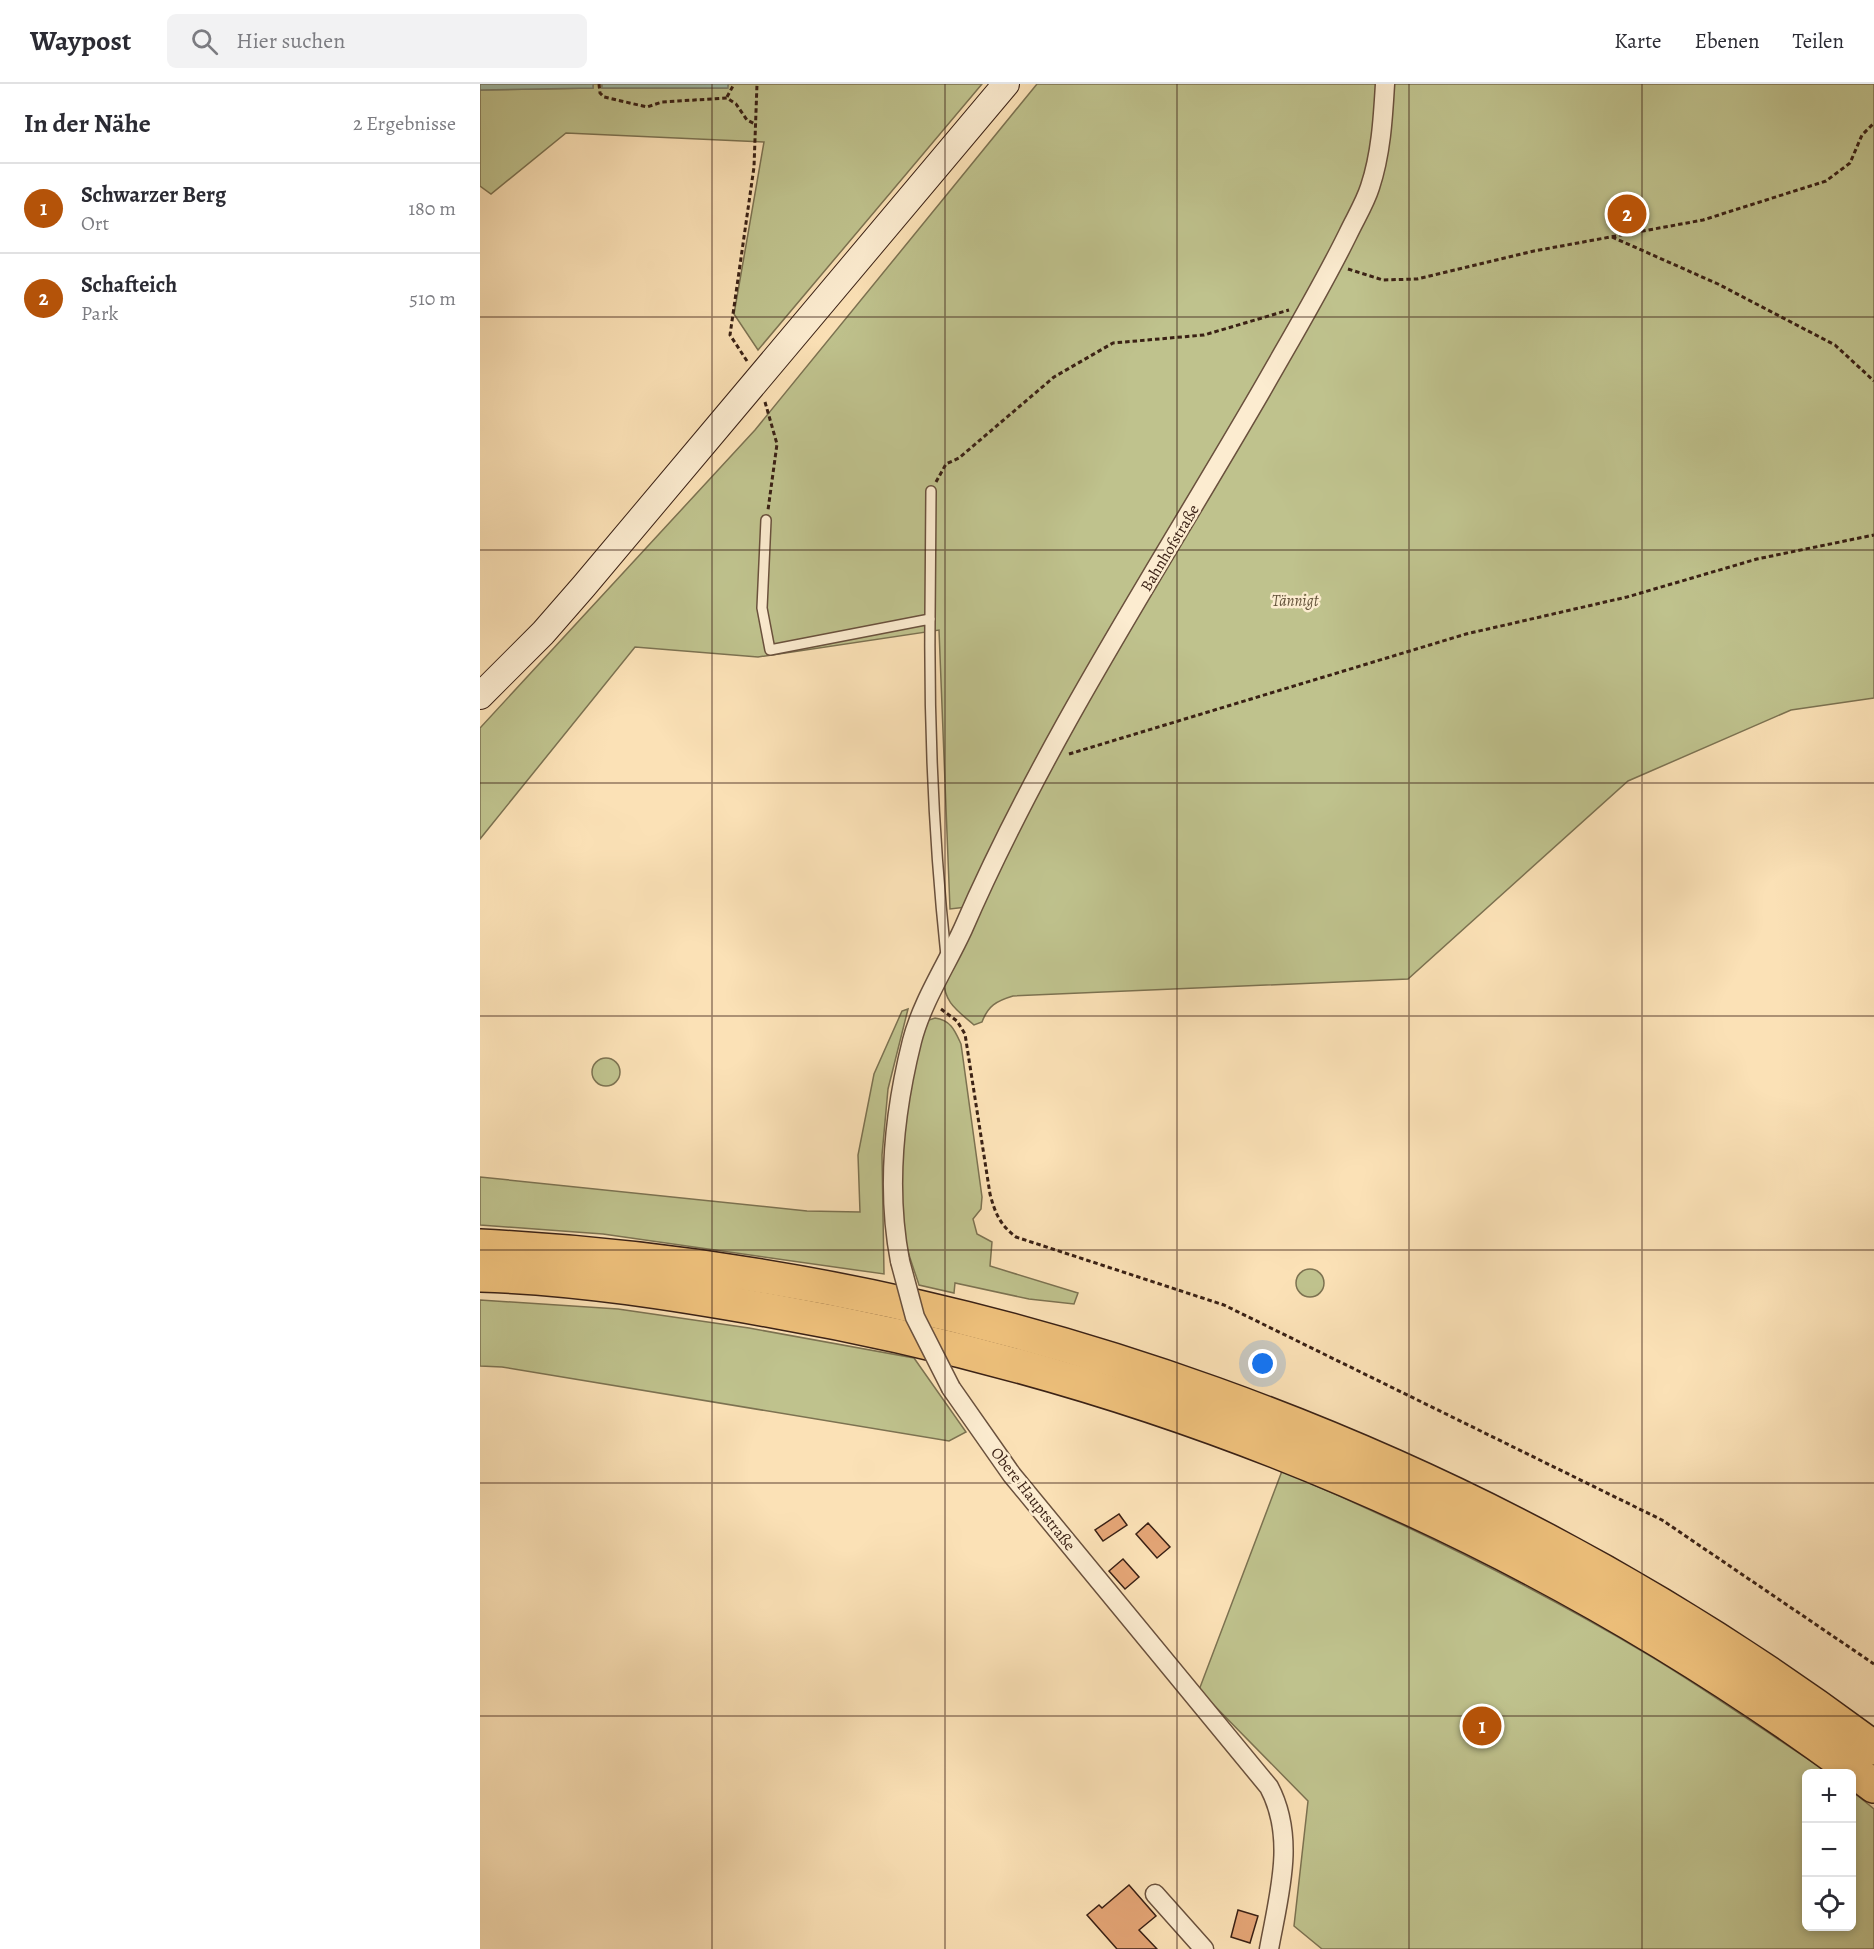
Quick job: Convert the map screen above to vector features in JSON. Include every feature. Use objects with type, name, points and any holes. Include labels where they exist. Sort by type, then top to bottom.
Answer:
[{"type":"highway","points":[[480,1246],[718,1269],[844,1292],[966,1319],[1049,1342],[1247,1407],[1357,1449],[1544,1541],[1653,1602],[1752,1663],[1874,1748]]},
{"type":"highway","points":[[480,1275],[694,1298],[842,1323],[1046,1371],[1235,1434],[1351,1481],[1530,1565],[1736,1688],[1874,1786]]},
{"type":"main road","points":[[480,696],[550,626],[1006,84]]},
{"type":"street","name":"Bahnhofstraße","points":[[926,1003],[947,964],[995,855],[1045,761],[1336,258],[1370,188],[1383,127],[1385,84]]},
{"type":"street","name":"Obere Hauptstraße","points":[[926,1003],[912,1039],[896,1124],[892,1168],[893,1221],[900,1261],[915,1317],[951,1388],[1012,1475],[1269,1786],[1280,1812],[1285,1834],[1284,1855],[1269,1949]]},
{"type":"street","points":[[1155,1894],[1204,1949]]},
{"type":"lane","points":[[931,491],[929,731],[938,880],[947,964]]},
{"type":"lane","points":[[766,520],[762,608],[770,650],[930,619]]},
{"type":"path","points":[[599,84],[600,93],[604,97],[647,107],[662,102],[727,98],[736,104],[747,120],[755,124]]},
{"type":"path","points":[[727,98],[735,88],[734,84]]},
{"type":"path","points":[[757,84],[754,167],[730,335],[758,379],[777,444],[766,520]]},
{"type":"path","points":[[1336,258],[1345,268],[1383,280],[1417,279],[1534,251],[1703,220],[1826,181],[1850,163],[1862,135],[1874,123]]},
{"type":"path","points":[[1611,236],[1718,284],[1835,345],[1874,381]]},
{"type":"path","points":[[931,491],[946,464],[959,458],[1054,377],[1113,343],[1204,334],[1310,304]]},
{"type":"path","points":[[1045,761],[1466,634],[1627,597],[1757,559],[1874,535]]},
{"type":"path","points":[[926,1003],[946,1010],[965,1034],[990,1194],[995,1213],[1004,1227],[1016,1237],[1224,1305],[1577,1477],[1662,1520],[1874,1664]]},
{"type":"green space","points":[[593,84],[602,84],[602,88],[727,88],[728,84],[982,84],[758,350],[734,314],[764,142],[566,133],[491,194],[480,186],[480,90],[593,88]]},
{"type":"green space","name":"Tännigt","points":[[1037,84],[1874,84],[1874,698],[1791,710],[1628,781],[1408,979],[1013,996],[993,1005],[982,1022],[974,1025],[949,1000],[944,987],[944,979],[976,906],[950,909],[939,630],[758,657],[635,647],[480,839],[480,728],[755,430]]},
{"type":"green space","points":[[908,1009],[888,1089],[882,1155],[884,1274],[603,1234],[480,1225],[480,1177],[807,1211],[860,1212],[858,1155],[874,1074],[902,1011]]},
{"type":"green space","points":[[935,1018],[949,1024],[961,1044],[982,1197],[981,1209],[973,1219],[977,1234],[992,1242],[990,1266],[1078,1293],[1074,1304],[1029,1299],[955,1283],[954,1293],[919,1285],[904,1236],[900,1209],[899,1155],[905,1100],[918,1047],[926,1021]]},
{"type":"green space","points":[[606,1058],[616,1062],[620,1072],[616,1082],[606,1086],[596,1082],[592,1072],[596,1062]]},
{"type":"green space","points":[[1310,1269],[1320,1273],[1324,1283],[1320,1293],[1310,1297],[1300,1293],[1296,1283],[1300,1273]]},
{"type":"green space","points":[[480,1300],[618,1309],[749,1328],[914,1358],[966,1432],[949,1441],[502,1367],[480,1366]]},
{"type":"green space","points":[[1282,1471],[1422,1534],[1603,1628],[1670,1668],[1823,1769],[1802,1769],[1802,1931],[1856,1931],[1856,1794],[1874,1809],[1874,1949],[1322,1949],[1294,1926],[1308,1801],[1199,1690]]},
{"type":"shaded area","points":[[480,84],[593,84],[593,88],[480,90]]},
{"type":"shaded area","points":[[602,84],[728,84],[728,88],[602,88]]},
{"type":"building","points":[[1119,1514],[1127,1525],[1103,1541],[1095,1530]]},
{"type":"building","points":[[1148,1523],[1170,1547],[1157,1558],[1136,1534]]},
{"type":"building","points":[[1123,1559],[1139,1577],[1125,1589],[1109,1571]]},
{"type":"building","points":[[1129,1885],[1156,1916],[1139,1930],[1157,1949],[1117,1949],[1087,1915],[1099,1905],[1102,1908]]},
{"type":"building","points":[[1238,1910],[1258,1916],[1250,1943],[1231,1937]]},
{"type":"place","name":"Schafteich","points":[[1627,214]]},
{"type":"place","name":"Schwarzer Berg","points":[[1482,1726]]}]
